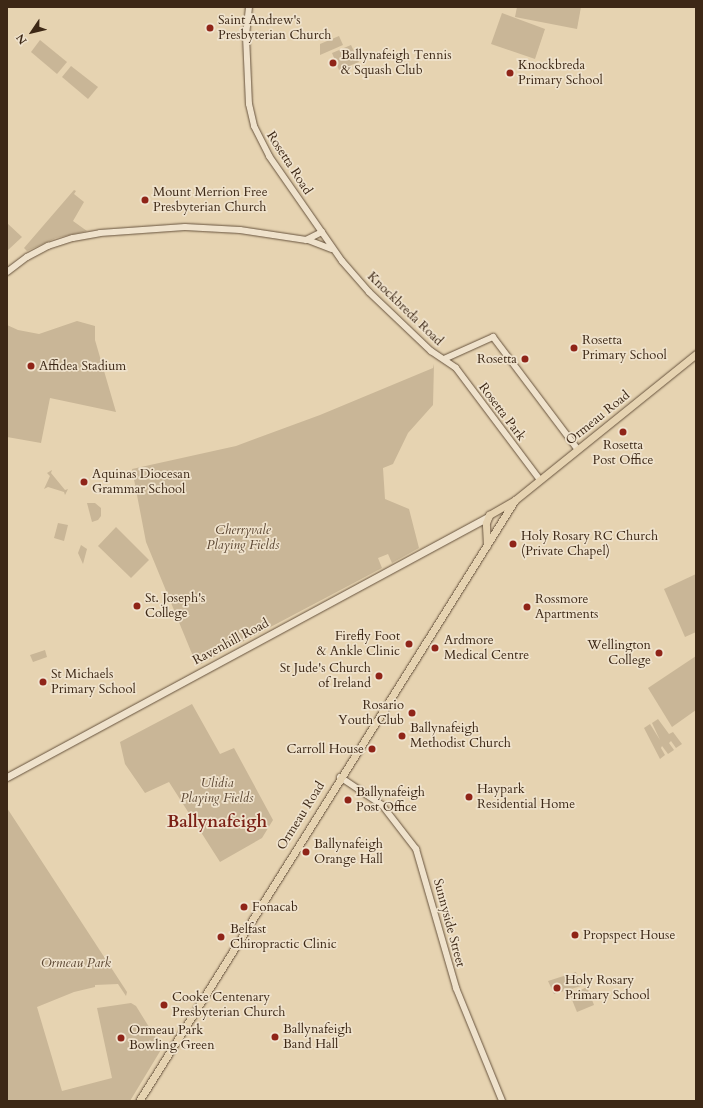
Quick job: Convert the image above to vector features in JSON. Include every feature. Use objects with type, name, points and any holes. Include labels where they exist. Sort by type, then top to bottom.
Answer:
[{"type":"main road","name":"Ormeau Road","points":[[488,517],[515,500],[696,354]]},
{"type":"main road","name":"Ormeau Road","points":[[139,1101],[340,777],[499,528],[515,500]]},
{"type":"main road","points":[[496,512],[503,520]]},
{"type":"main road","points":[[487,545],[488,517]]},
{"type":"main road","name":"Ravenhill Road","points":[[7,777],[488,517]]},
{"type":"main road","points":[[487,527],[499,528]]},
{"type":"main road","name":"Ravenhill Road","points":[[467,529],[487,527]]},
{"type":"street","name":"Rosetta Road","points":[[249,7],[246,36],[249,104],[254,126],[269,156],[334,251]]},
{"type":"street","points":[[7,272],[32,254],[60,241],[134,230],[185,227],[226,229],[306,240],[334,251]]},
{"type":"street","points":[[306,240],[322,232]]},
{"type":"street","name":"Knockbreda Road","points":[[334,251],[369,292],[431,351],[444,359],[493,337],[578,450]]},
{"type":"street","name":"Rosetta Park","points":[[444,359],[456,368],[540,480]]},
{"type":"street","name":"Sunnyside Street","points":[[340,777],[382,805],[416,849],[456,988],[502,1101]]},
{"type":"green space","points":[[517,7],[581,7],[577,29],[515,17]]},
{"type":"green space","points":[[502,13],[545,29],[535,59],[491,44]]},
{"type":"green space","points":[[339,36],[343,45],[320,55],[320,44]]},
{"type":"green space","points":[[40,40],[67,62],[57,74],[31,52]]},
{"type":"green space","points":[[351,45],[359,62],[339,70],[332,53]]},
{"type":"green space","points":[[71,66],[98,87],[88,99],[62,77]]},
{"type":"green space","points":[[74,190],[76,191],[74,194],[84,202],[73,221],[87,231],[56,238],[27,251],[24,248]]},
{"type":"green space","points":[[7,223],[22,237],[7,251]]},
{"type":"green space","points":[[77,321],[95,326],[95,340],[116,412],[50,398],[41,443],[7,437],[7,325],[18,330],[39,334]]},
{"type":"green space","name":"Cherryvale Playing Fields","points":[[434,364],[433,405],[408,433],[393,464],[383,468],[385,499],[409,509],[419,548],[392,563],[388,554],[378,558],[382,568],[197,666],[146,542],[132,469],[236,446],[320,415],[433,368]]},
{"type":"green space","points":[[52,470],[51,473],[65,490],[68,489],[65,495],[64,492],[48,487],[44,489],[50,476],[47,473]]},
{"type":"green space","points":[[87,503],[95,503],[101,508],[101,516],[98,520],[92,522]]},
{"type":"green space","points":[[58,523],[68,525],[64,541],[54,538]]},
{"type":"green space","points":[[116,527],[149,560],[131,578],[98,546]]},
{"type":"green space","points":[[81,545],[87,549],[83,564],[78,553]]},
{"type":"green space","points":[[696,574],[696,632],[685,637],[664,589]]},
{"type":"green space","points":[[45,650],[47,657],[33,662],[30,655]]},
{"type":"green space","points":[[696,656],[696,710],[672,727],[648,688]]},
{"type":"green space","name":"Ulidia Playing Fields","points":[[192,704],[220,754],[234,748],[273,820],[262,838],[220,862],[169,782],[145,793],[125,764],[120,742]]},
{"type":"green space","points":[[658,719],[669,734],[673,732],[682,744],[676,748],[671,741],[669,743],[674,750],[668,754],[662,746],[661,748],[665,755],[660,759],[644,728],[650,724],[660,740],[652,723]]},
{"type":"green space","name":"Ormeau Park","points":[[7,808],[127,992],[126,996],[118,984],[95,985],[95,987],[74,992],[37,1007],[62,1091],[112,1078],[97,1008],[131,1003],[136,1006],[162,1048],[130,1101],[7,1101]]},
{"type":"green space","points":[[576,972],[581,986],[554,994],[548,981]]},
{"type":"green space","points":[[587,987],[594,1005],[577,1012],[570,995]]},
{"type":"place","name":"Saint Andrew's Presbyterian Church","points":[[210,28]]},
{"type":"place","name":"Ballynafeigh Tennis & Squash Club","points":[[333,63]]},
{"type":"place","name":"Knockbreda Primary School","points":[[510,73]]},
{"type":"place","name":"Mount Merrion Free Presbyterian Church","points":[[145,200]]},
{"type":"place","name":"Rosetta Primary School","points":[[574,348]]},
{"type":"place","name":"Rosetta","points":[[525,359]]},
{"type":"place","name":"Affidea Stadium","points":[[31,366]]},
{"type":"place","name":"Rosetta Post Office","points":[[623,432]]},
{"type":"place","name":"Aquinas Diocesan Grammar School","points":[[84,482]]},
{"type":"place","name":"Holy Rosary RC Church (Private Chapel)","points":[[513,544]]},
{"type":"place","name":"St. Joseph's College","points":[[137,606]]},
{"type":"place","name":"Rossmore Apartments","points":[[527,607]]},
{"type":"place","name":"Firefly Foot & Ankle Clinic","points":[[409,644]]},
{"type":"place","name":"Ardmore Medical Centre","points":[[435,648]]},
{"type":"place","name":"Wellington College","points":[[659,653]]},
{"type":"place","name":"St Jude's Church of Ireland","points":[[379,676]]},
{"type":"place","name":"St Michaels Primary School","points":[[43,682]]},
{"type":"place","name":"Rosario Youth Club","points":[[412,713]]},
{"type":"place","name":"Ballynafeigh Methodist Church","points":[[402,736]]},
{"type":"place","name":"Carroll House","points":[[372,749]]},
{"type":"place","name":"Haypark Residential Home","points":[[469,797]]},
{"type":"place","name":"Ballynafeigh Post Office","points":[[348,800]]},
{"type":"place","name":"Ballynafeigh Orange Hall","points":[[306,852]]},
{"type":"place","name":"Fonacab","points":[[244,907]]},
{"type":"place","name":"Propspect House","points":[[575,935]]},
{"type":"place","name":"Belfast Chiropractic Clinic","points":[[221,937]]},
{"type":"place","name":"Holy Rosary Primary School","points":[[557,988]]},
{"type":"place","name":"Cooke Centenary Presbyterian Church","points":[[164,1005]]},
{"type":"place","name":"Ballynafeigh Band Hall","points":[[275,1037]]},
{"type":"place","name":"Ormeau Park Bowling Green","points":[[121,1038]]},
{"type":"district","name":"Ballynafeigh","points":[[217,822]]}]
